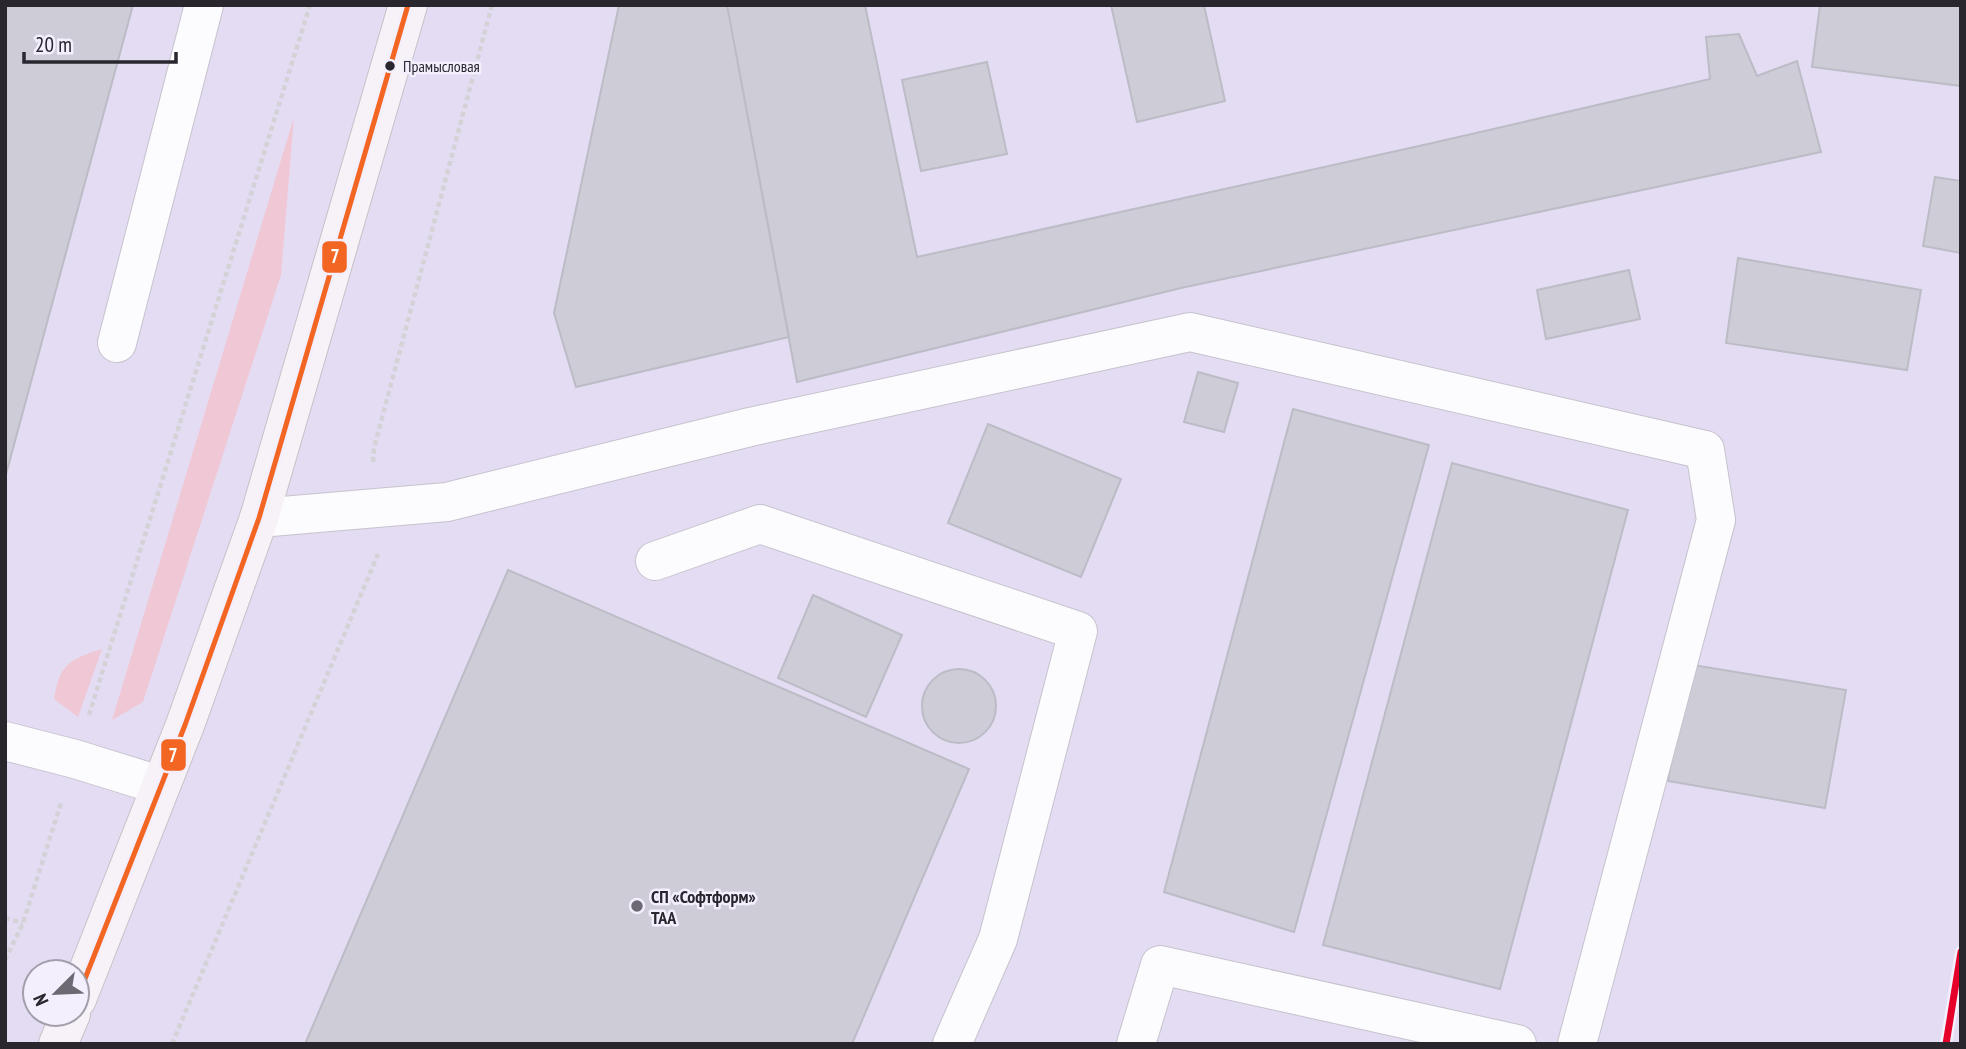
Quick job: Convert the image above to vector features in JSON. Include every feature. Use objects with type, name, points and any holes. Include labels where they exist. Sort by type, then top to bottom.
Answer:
[{"type":"main road","points":[[91,967],[159,785],[185,725],[259,518],[408,5]]},
{"type":"lane","points":[[117,343],[204,5]]},
{"type":"lane","points":[[259,518],[447,502],[750,427],[1189,332],[1705,450],[1716,520],[1577,1044]]},
{"type":"lane","points":[[655,561],[760,524],[1078,631],[998,939],[952,1044]]},
{"type":"lane","points":[[5,741],[159,785]]},
{"type":"lane","points":[[1136,1044],[1160,965],[1517,1044]]},
{"type":"path","points":[[5,960],[23,923],[310,5]]},
{"type":"path","points":[[5,918],[23,923]]},
{"type":"shaded area","points":[[5,5],[1961,5],[1961,1044],[5,1044]]},
{"type":"shaded area","points":[[294,117],[281,275],[143,702],[112,720]]},
{"type":"shaded area","points":[[102,649],[78,717],[54,699],[59,678],[73,660]]},
{"type":"building","points":[[5,5],[133,5],[5,478]]},
{"type":"building","points":[[619,5],[727,5],[789,337],[576,387],[554,313]]},
{"type":"building","points":[[727,5],[865,5],[917,257],[1710,79],[1706,37],[1739,34],[1757,76],[1797,61],[1821,152],[1181,288],[797,382]]},
{"type":"building","points":[[1111,5],[1204,5],[1225,101],[1137,122]]},
{"type":"building","points":[[1820,5],[1961,5],[1961,86],[1812,67]]},
{"type":"building","points":[[987,62],[1007,154],[921,171],[902,80]]},
{"type":"building","points":[[1935,177],[1961,181],[1961,253],[1923,246]]},
{"type":"building","points":[[1738,258],[1921,290],[1907,370],[1726,343]]},
{"type":"building","points":[[1629,270],[1640,319],[1546,339],[1537,290]]},
{"type":"building","points":[[1198,372],[1238,383],[1224,432],[1184,422]]},
{"type":"building","points":[[1293,409],[1429,445],[1294,932],[1164,892]]},
{"type":"building","points":[[988,424],[1121,479],[1081,577],[948,523]]},
{"type":"building","points":[[1452,463],[1628,510],[1500,989],[1323,945]]},
{"type":"building","name":"СП «Софтформ» ТАА","points":[[508,570],[969,769],[852,1044],[305,1044]]},
{"type":"building","points":[[813,595],[902,635],[866,717],[778,678]]},
{"type":"building","points":[[1687,664],[1846,690],[1825,808],[1668,781]]},
{"type":"building","points":[[952,669],[966,669],[980,675],[990,685],[996,706],[990,727],[980,737],[966,743],[952,743],[938,737],[928,727],[922,713],[922,699],[928,685],[938,675]]},
{"type":"transit line","name":"7","points":[[91,963],[185,725],[259,518],[408,5]]},
{"type":"transit line","points":[[1946,1044],[1961,952]]},
{"type":"place","name":"Прамысловая","points":[[390,66]]},
{"type":"place","name":"СП «Софтформ» ТАА","points":[[637,906]]}]
